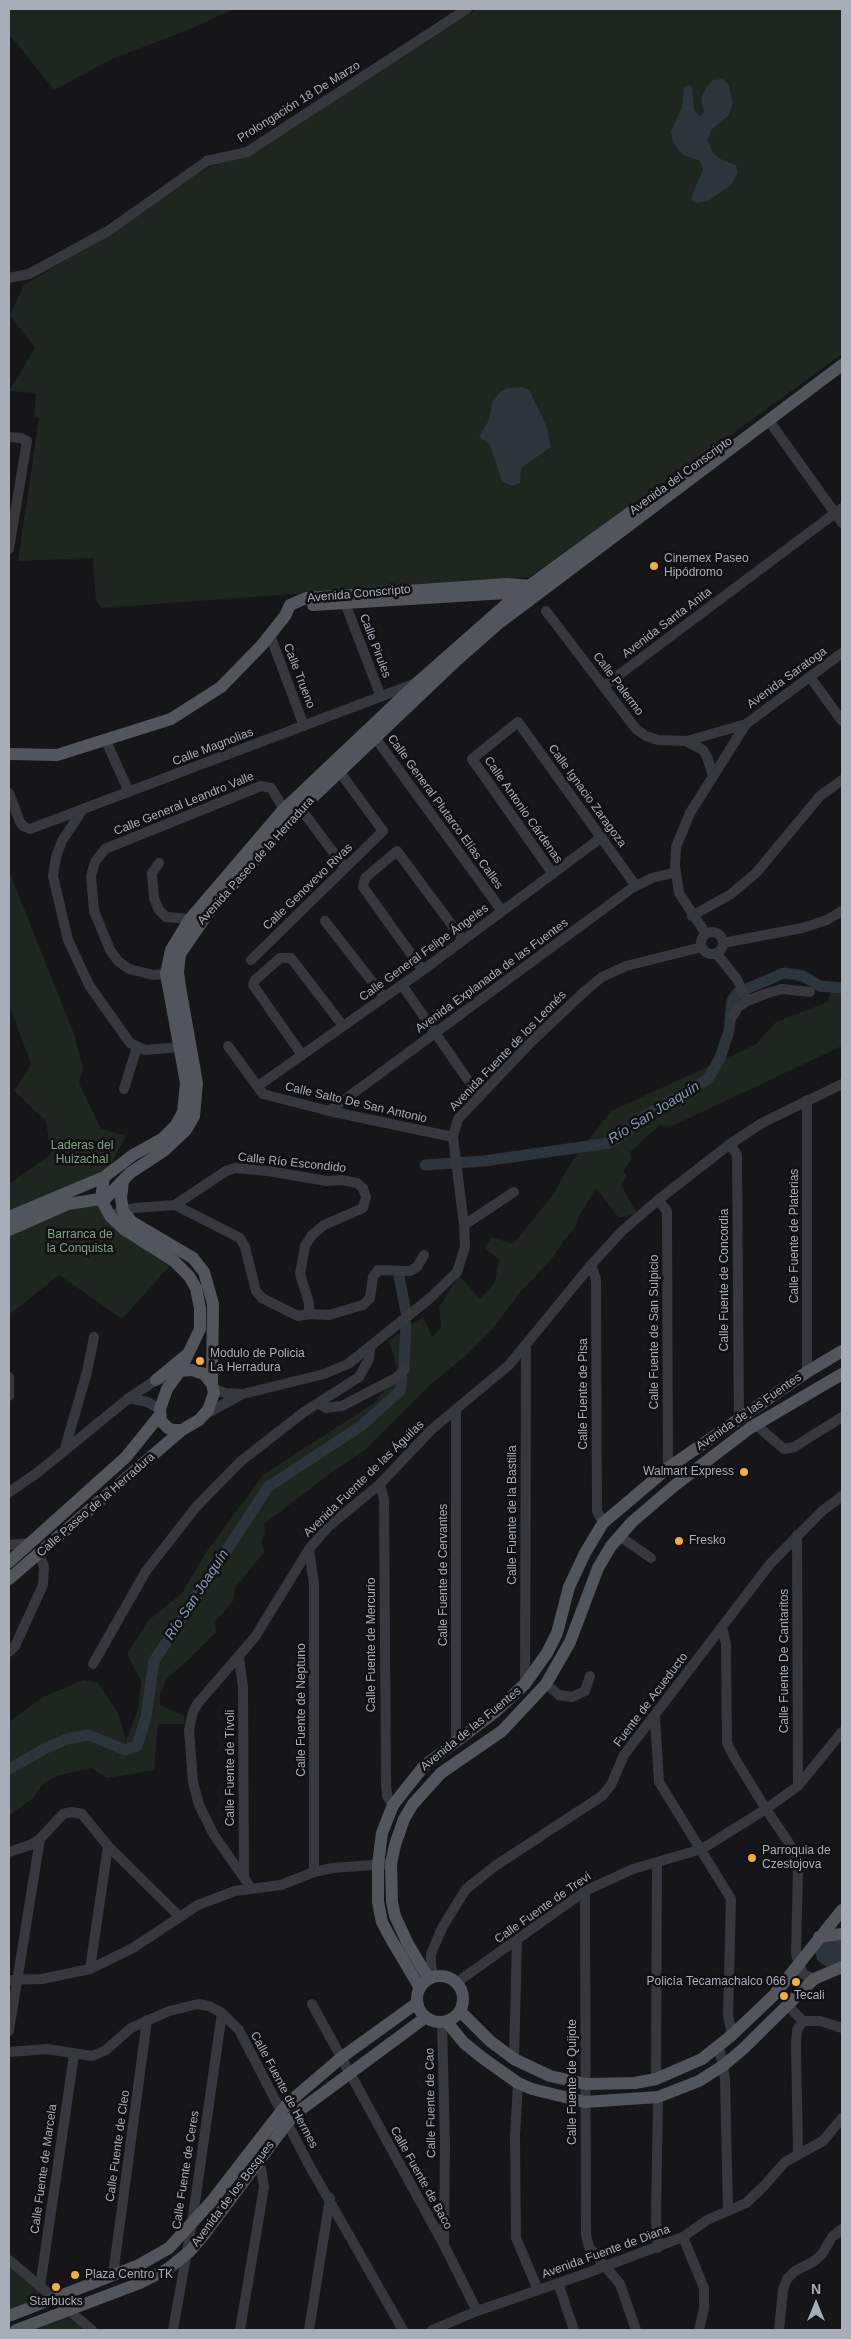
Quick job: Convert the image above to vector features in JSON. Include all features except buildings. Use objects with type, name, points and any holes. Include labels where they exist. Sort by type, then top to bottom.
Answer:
[{"type":"main road","name":"Avenida del Conscripto","points":[[530,592],[842,358]]},
{"type":"main road","name":"Avenida del Conscripto","points":[[530,592],[842,365]]},
{"type":"main road","name":"Avenida Conscripto","points":[[285,616],[290,605],[306,598],[507,584],[530,592]]},
{"type":"main road","name":"Avenida Conscripto","points":[[285,616],[306,606],[530,592]]},
{"type":"main road","name":"Avenida Paseo de la Herradura","points":[[372,733],[417,683],[530,592]]},
{"type":"main road","name":"Avenida Paseo de la Herradura","points":[[101,1199],[112,1195],[123,1181],[174,1142],[186,1130],[194,1116],[197,1083],[172,973],[180,954],[192,936],[284,809],[336,767],[372,733],[457,660],[530,592]]},
{"type":"main road","points":[[9,754],[57,755],[171,719],[221,688],[242,667],[285,616]]},
{"type":"main road","name":"Avenida Paseo de la Herradura","points":[[9,1217],[104,1177],[133,1155],[162,1139],[176,1125],[183,1112],[186,1083],[180,1047],[171,950],[190,919],[301,809],[336,767]]},
{"type":"main road","points":[[104,1177],[101,1199],[110,1216],[125,1230],[174,1261],[189,1276],[196,1288],[200,1308],[200,1329],[178,1374],[166,1389],[159,1412],[168,1428],[182,1430],[204,1416],[211,1405],[213,1386],[213,1304],[204,1272],[193,1258],[132,1222],[123,1211],[121,1198],[123,1181]]},
{"type":"main road","points":[[82,1185],[85,1200]]},
{"type":"main road","points":[[9,1230],[68,1204],[101,1199]]},
{"type":"main road","points":[[156,1380],[193,1346],[212,1343]]},
{"type":"main road","name":"Avenida de las Fuentes","points":[[428,1981],[382,1922],[378,1902],[378,1865],[382,1833],[393,1805],[424,1766],[510,1700],[525,1684],[547,1653],[556,1633],[569,1587],[584,1553],[603,1522],[668,1468],[807,1372],[842,1351]]},
{"type":"main road","points":[[178,1374],[198,1372],[204,1374],[213,1386]]},
{"type":"main road","name":"Avenida de las Fuentes","points":[[428,1981],[395,1916],[390,1887],[391,1864],[398,1833],[404,1818],[423,1792],[442,1773],[502,1731],[543,1687],[570,1642],[598,1568],[620,1536],[661,1496],[749,1428],[842,1374]]},
{"type":"main road","name":"Calle Paseo de la Herradura","points":[[9,1562],[126,1457],[159,1412]]},
{"type":"main road","points":[[739,1419],[737,1430],[749,1428]]},
{"type":"main road","name":"Calle Paseo de la Herradura","points":[[9,1579],[182,1430]]},
{"type":"main road","points":[[39,1555],[62,1516]]},
{"type":"main road","points":[[525,1684],[530,1691],[543,1687]]},
{"type":"main road","points":[[510,1700],[520,1702],[521,1712]]},
{"type":"main road","points":[[460,2011],[490,2041],[514,2059],[550,2076],[586,2084],[628,2083],[656,2079],[702,2059],[732,2035],[774,1995],[842,1910]]},
{"type":"main road","points":[[819,1937],[842,1934]]},
{"type":"main road","points":[[444,2022],[452,2019],[460,2011],[462,1993],[456,1983],[446,1977],[428,1981],[417,2003],[426,2017],[444,2022],[477,2054],[518,2083],[548,2095],[585,2102],[658,2097],[699,2081],[724,2065],[788,2006],[814,1979],[842,1967]]},
{"type":"main road","name":"Avenida de los Bosques","points":[[9,2316],[139,2265],[169,2248],[211,2202],[282,2110],[342,2057],[417,2003]]},
{"type":"main road","name":"Avenida de los Bosques","points":[[16,2330],[140,2283],[170,2268],[185,2256],[260,2161],[288,2122],[426,2017]]},
{"type":"street","name":"Prolongación 18 De Marzo","points":[[9,278],[29,274],[108,230],[207,162],[247,152],[467,9]]},
{"type":"street","points":[[772,425],[839,510],[842,523]]},
{"type":"street","points":[[9,437],[21,438],[27,441],[9,549]]},
{"type":"street","name":"Avenida Santa Anita","points":[[604,686],[839,510]]},
{"type":"street","name":"Calle Pirules","points":[[345,603],[381,697]]},
{"type":"street","name":"Calle Palermo","points":[[546,611],[636,729],[646,736],[658,740],[686,741],[746,724]]},
{"type":"street","name":"Calle Trueno","points":[[270,635],[304,726]]},
{"type":"street","name":"Avenida Saratoga","points":[[746,724],[842,653]]},
{"type":"street","points":[[810,677],[842,721]]},
{"type":"street","name":"Calle Magnolias","points":[[9,793],[20,822],[23,826],[30,829],[417,683]]},
{"type":"street","name":"Calle Ignacio Zaragoza","points":[[472,759],[518,722],[636,886]]},
{"type":"street","points":[[706,934],[692,916],[679,893],[676,872],[676,847],[683,829],[713,776],[746,724]]},
{"type":"street","name":"Calle General Plutarco Elías Calles","points":[[372,733],[502,911]]},
{"type":"street","points":[[106,741],[129,792]]},
{"type":"street","points":[[686,741],[703,750],[708,757],[713,776]]},
{"type":"street","name":"Calle Antonio Cárdenas","points":[[472,759],[553,874]]},
{"type":"street","name":"Calle Genovevo Rivas","points":[[251,960],[383,831],[336,767]]},
{"type":"street","points":[[692,916],[730,894],[756,873],[820,796],[842,780]]},
{"type":"street","name":"Calle General Leandro Valle","points":[[172,973],[153,976],[129,969],[118,961],[110,950],[94,910],[91,876],[95,862],[106,849],[261,786],[271,788],[284,809]]},
{"type":"street","points":[[83,809],[62,841],[56,857],[55,883],[68,940],[89,985],[124,1036],[137,1048],[156,1050],[180,1047]]},
{"type":"street","points":[[301,809],[346,868]]},
{"type":"street","name":"Calle General Felipe Ángeles","points":[[258,1086],[402,985],[602,837]]},
{"type":"street","points":[[419,966],[363,887],[365,878],[397,851],[463,940]]},
{"type":"street","points":[[159,863],[152,873],[152,885],[159,910],[166,917],[190,919]]},
{"type":"street","name":"Avenida Explanada de las Fuentes","points":[[329,1111],[636,886],[652,878],[676,872]]},
{"type":"street","points":[[723,943],[802,928],[827,920],[842,911]]},
{"type":"street","points":[[325,921],[384,998]]},
{"type":"street","points":[[715,932],[722,938],[723,943],[720,951],[716,953],[706,952],[702,947],[702,940],[706,934],[715,932]]},
{"type":"street","name":"Avenida Fuente de los Leonés","points":[[204,1416],[242,1394],[324,1374],[348,1364],[429,1299],[457,1272],[464,1247],[464,1225],[453,1137],[458,1119],[531,1042],[602,977],[626,966],[702,947]]},
{"type":"street","points":[[716,953],[737,979],[744,994],[733,1016]]},
{"type":"street","points":[[302,1055],[253,985],[255,980],[280,958],[291,958],[343,1026]]},
{"type":"street","points":[[402,985],[479,1096]]},
{"type":"street","points":[[744,994],[782,989],[810,992]]},
{"type":"street","points":[[228,1046],[258,1086]]},
{"type":"street","points":[[124,1089],[137,1048]]},
{"type":"street","name":"Avenida Fuente de las Águilas","points":[[251,1888],[214,1835],[199,1805],[194,1782],[189,1730],[193,1712],[198,1702],[239,1658],[255,1637],[309,1549],[328,1527],[380,1484],[431,1430],[509,1365],[591,1265],[622,1231],[658,1200],[730,1144],[762,1123],[842,1084]]},
{"type":"street","name":"Calle Salto De San Antonio","points":[[258,1086],[264,1094],[272,1097],[453,1137]]},
{"type":"street","name":"Calle Fuente de Platerias","points":[[807,1100],[807,1372]]},
{"type":"street","name":"Calle Fuente de Concordia","points":[[730,1144],[737,1155],[739,1419]]},
{"type":"street","name":"Calle Río Escondido","points":[[110,1216],[123,1211],[175,1205],[226,1171],[235,1168],[268,1171],[326,1181],[342,1180],[357,1183],[363,1188],[366,1197],[363,1208],[324,1225],[312,1235],[305,1246],[300,1274],[309,1303],[309,1314]]},
{"type":"street","points":[[464,1225],[514,1192]]},
{"type":"street","name":"Calle Fuente de San Sulpicio","points":[[658,1200],[667,1211],[668,1468]]},
{"type":"street","points":[[175,1205],[240,1238],[245,1247],[256,1291],[262,1298],[298,1316],[309,1314],[329,1315],[364,1305],[370,1298],[372,1277],[378,1270],[410,1271],[417,1267],[424,1255]]},
{"type":"street","name":"Calle Fuente de Pisa","points":[[591,1265],[596,1279],[597,1511],[603,1522]]},
{"type":"street","points":[[65,1448],[88,1372],[94,1337]]},
{"type":"street","name":"Calle Fuente de la Bastilla","points":[[525,1684],[526,1346]]},
{"type":"street","points":[[93,1664],[146,1571],[196,1507],[241,1461],[318,1403],[360,1378],[369,1359],[370,1347]]},
{"type":"street","points":[[318,1403],[326,1408],[342,1406],[396,1378],[405,1369]]},
{"type":"street","points":[[9,1492],[37,1473],[65,1448],[129,1398],[156,1380],[178,1374]]},
{"type":"street","points":[[9,1377],[9,1396]]},
{"type":"street","name":"Avenida Fuente de los Leonés","points":[[213,1386],[225,1393],[242,1394]]},
{"type":"street","points":[[129,1398],[147,1402],[159,1412]]},
{"type":"street","name":"Calle Fuente de Cervantes","points":[[456,1410],[456,1741]]},
{"type":"street","points":[[749,1428],[784,1449],[794,1446],[842,1417]]},
{"type":"street","name":"Calle Fuente de Mercurio","points":[[380,1484],[384,1499],[386,1782],[387,1796],[393,1805]]},
{"type":"street","name":"Fuente de Acueducto","points":[[428,1981],[431,1954],[442,1928],[466,1889],[494,1866],[602,1796],[612,1785],[624,1756],[655,1718],[770,1564],[822,1511],[842,1496]]},
{"type":"street","name":"Calle Fuente De Cantaritos","points":[[797,1535],[798,1786]]},
{"type":"street","points":[[620,1536],[651,1558]]},
{"type":"street","points":[[9,1545],[31,1543]]},
{"type":"street","name":"Calle Fuente de Neptuno","points":[[309,1549],[314,1585],[314,1872]]},
{"type":"street","points":[[9,1652],[15,1646],[44,1586],[44,1566],[39,1555]]},
{"type":"street","points":[[722,1628],[726,1644],[727,1743],[766,1809],[795,1852],[797,1859],[796,1947],[798,1963],[803,1974],[814,1979]]},
{"type":"street","name":"Calle Fuente de Tívoli","points":[[239,1658],[243,1687],[244,1878]]},
{"type":"street","points":[[543,1687],[559,1695],[572,1697],[585,1692],[590,1676]]},
{"type":"street","points":[[655,1718],[656,1766],[659,1782],[702,1849],[731,1899],[728,2015],[732,2035]]},
{"type":"street","name":"Calle Fuente de Trevi","points":[[456,1983],[585,1891],[633,1869],[702,1849],[766,1809],[798,1786],[842,1732]]},
{"type":"street","points":[[9,1852],[30,1845],[40,1839],[63,1814],[72,1812],[82,1814],[108,1846],[179,1916]]},
{"type":"street","points":[[9,2031],[14,1980],[40,1839]]},
{"type":"street","points":[[90,1969],[108,1846]]},
{"type":"street","points":[[656,2079],[657,1862]]},
{"type":"street","points":[[14,1980],[42,1979],[90,1969],[133,1948],[179,1916],[214,1897],[251,1888],[264,1889],[281,1885],[314,1872],[333,1868],[391,1864]]},
{"type":"street","name":"Calle Fuente de Quijote","points":[[585,1891],[586,2234],[589,2247],[620,2284],[636,2330]]},
{"type":"street","points":[[514,2059],[517,1941]]},
{"type":"street","name":"Calle Fuente de Hermes","points":[[9,2052],[47,2049],[74,2055],[92,2056],[99,2054],[122,2034],[147,2020],[187,2006],[198,2004],[209,2006],[222,2013],[239,2030],[309,2165],[330,2198],[403,2330]]},
{"type":"street","name":"Calle Fuente de Baco","points":[[312,2004],[444,2245],[477,2311]]},
{"type":"street","points":[[788,2006],[803,2021],[820,2021],[842,2028]]},
{"type":"street","name":"Calle Fuente de Ceres","points":[[173,2330],[192,2223],[222,2013]]},
{"type":"street","name":"Calle Fuente de Cleo","points":[[113,2275],[147,2020]]},
{"type":"street","points":[[798,2154],[796,2044],[797,2030],[803,2021]]},
{"type":"street","name":"Calle Fuente de Cao","points":[[444,2022],[444,2245]]},
{"type":"street","points":[[719,2046],[724,2065],[728,2211]]},
{"type":"street","name":"Calle Fuente de Marcela","points":[[40,2286],[74,2055]]},
{"type":"street","points":[[518,2083],[515,2136],[516,2238],[538,2290]]},
{"type":"street","points":[[658,2097],[656,2219],[658,2248]]},
{"type":"street","name":"Avenida Fuente de Diana","points":[[432,2330],[477,2311],[684,2238],[699,2224],[746,2203],[756,2195],[778,2168],[798,2154],[823,2141],[842,2118]]},
{"type":"street","points":[[240,2330],[264,2187],[256,2143]]},
{"type":"street","points":[[310,2330],[330,2198]]},
{"type":"street","points":[[779,2330],[783,2290],[787,2279],[795,2271],[813,2262],[822,2254],[832,2237],[842,2229]]},
{"type":"street","points":[[684,2238],[704,2288],[704,2309],[699,2330]]},
{"type":"street","points":[[9,2260],[92,2330]]},
{"type":"street","points":[[558,2283],[574,2330]]},
{"type":"green space","points":[[9,9],[234,9],[183,32],[112,59],[54,90],[9,34]]},
{"type":"green space","points":[[477,9],[842,9],[842,354],[618,517],[529,577],[101,608],[96,600],[93,558],[18,561],[39,418],[34,416],[36,393],[9,391],[35,348],[10,315],[24,285],[112,233],[208,167],[246,157]]},
{"type":"green space","name":"Laderas del Huizachal","points":[[9,871],[74,1034],[83,1068],[79,1083],[101,1129],[126,1136],[104,1177],[9,1217],[9,1184],[51,1154],[46,1121],[14,1091],[31,1064],[9,1005]]},
{"type":"green space","points":[[842,984],[842,1046],[670,1127],[660,1125],[630,1152],[631,1160],[623,1171],[627,1176],[621,1185],[637,1213],[619,1218],[596,1188],[579,1216],[575,1228],[564,1240],[554,1256],[518,1295],[494,1327],[464,1357],[430,1385],[366,1449],[264,1524],[265,1533],[261,1543],[265,1551],[235,1588],[233,1601],[215,1622],[216,1632],[167,1678],[160,1695],[160,1705],[185,1716],[184,1724],[158,1724],[154,1770],[107,1778],[91,1768],[56,1776],[43,1784],[33,1798],[9,1816],[9,1722],[43,1697],[83,1680],[98,1683],[118,1713],[126,1740],[138,1710],[141,1681],[127,1654],[149,1620],[182,1593],[207,1551],[263,1475],[374,1403],[398,1373],[389,1340],[423,1317],[432,1337],[441,1327],[439,1307],[459,1276],[480,1299],[495,1283],[499,1259],[484,1248],[492,1237],[513,1244],[552,1196],[571,1163],[611,1111],[755,1045],[776,1022],[828,1002],[832,987]]},
{"type":"green space","name":"Barranca de la Conquista","points":[[101,1199],[174,1261],[122,1319],[59,1275],[9,1315],[9,1230]]},
{"type":"green space","points":[[9,2262],[52,2299],[9,2315]]},
{"type":"green space","points":[[66,2317],[86,2330],[28,2330]]},
{"type":"shaded area","points":[[723,79],[729,86],[733,104],[728,116],[712,129],[707,140],[713,153],[722,160],[736,165],[738,173],[731,185],[708,201],[697,203],[692,201],[692,195],[703,170],[700,161],[683,155],[673,142],[671,131],[682,108],[684,87],[689,85],[692,87],[694,109],[701,116],[704,112],[701,99],[706,88],[713,80]]},
{"type":"shaded area","points":[[522,387],[529,390],[546,425],[551,447],[521,468],[520,483],[512,486],[502,481],[490,445],[479,437],[489,420],[492,403],[499,393],[507,388]]},
{"type":"shaded area","points":[[842,1940],[842,1964],[828,1968],[817,1960],[815,1951],[820,1943]]},
{"type":"waterway","name":"Río San Joaquín","points":[[425,1165],[484,1161],[610,1143],[647,1115],[708,1079],[720,1058],[729,1031],[732,1001],[737,993],[784,973],[803,976],[820,986],[842,988]]},
{"type":"waterway","name":"Río San Joaquín","points":[[399,1276],[406,1312]]},
{"type":"waterway","name":"Río San Joaquín","points":[[404,1364],[406,1324]]},
{"type":"waterway","name":"Río San Joaquín","points":[[9,1769],[46,1748],[67,1739],[89,1735],[125,1750],[137,1746],[146,1717],[154,1661],[268,1487],[361,1426],[400,1391],[402,1378]]},
{"type":"place","name":"Cinemex Paseo Hipódromo","points":[[654,566]]},
{"type":"place","name":"Modulo de Policia La Herradura","points":[[200,1361]]},
{"type":"place","name":"Walmart Express","points":[[744,1472]]},
{"type":"place","name":"Fresko","points":[[679,1541]]},
{"type":"place","name":"Parroquia de Czestojova","points":[[752,1858]]},
{"type":"place","name":"Policía Tecamachalco 066","points":[[796,1982]]},
{"type":"place","name":"Tecali","points":[[784,1996]]},
{"type":"place","name":"Plaza Centro TK","points":[[75,2275]]},
{"type":"place","name":"Starbucks","points":[[56,2287]]}]
